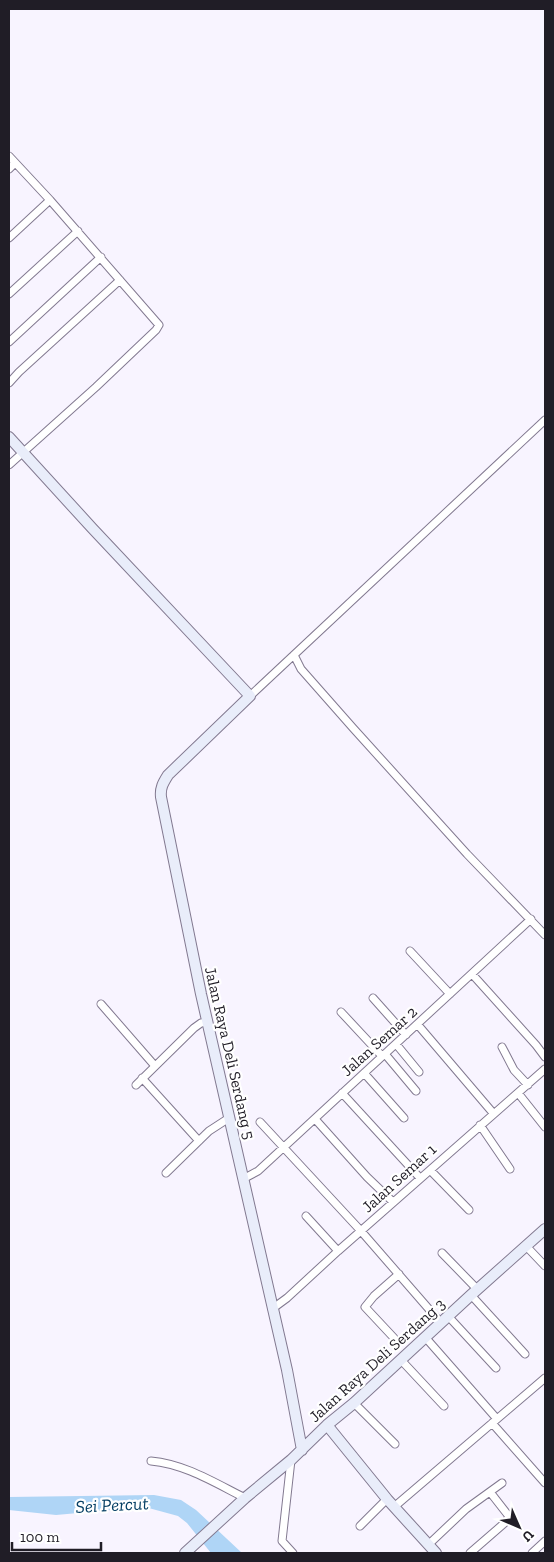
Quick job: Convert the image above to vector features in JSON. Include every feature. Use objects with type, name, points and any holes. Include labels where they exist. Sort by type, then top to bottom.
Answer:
[{"type":"street","points":[[9,156],[101,257],[158,323],[159,327],[96,387],[22,451],[9,465]]},
{"type":"street","points":[[9,169],[15,163]]},
{"type":"street","points":[[9,238],[50,200]]},
{"type":"street","points":[[9,294],[78,231]]},
{"type":"street","points":[[9,342],[101,257]]},
{"type":"street","points":[[9,383],[120,280]]},
{"type":"street","points":[[9,437],[250,696],[545,420]]},
{"type":"street","points":[[294,655],[301,669],[467,854],[545,933]]},
{"type":"street","name":"Jalan Raya Deli Serdang 5","points":[[250,696],[168,775],[160,791],[162,808],[229,1118],[247,1178],[302,1450]]},
{"type":"street","name":"Jalan Semar 2","points":[[247,1178],[315,1119],[531,919]]},
{"type":"street","points":[[410,951],[450,994]]},
{"type":"street","points":[[472,974],[530,1038],[545,1058]]},
{"type":"street","points":[[374,998],[406,1035]]},
{"type":"street","points":[[101,1004],[155,1066]]},
{"type":"street","points":[[341,1012],[384,1055],[416,1091]]},
{"type":"street","points":[[136,1085],[197,1025],[208,1022]]},
{"type":"street","points":[[418,1025],[493,1113]]},
{"type":"street","points":[[396,1044],[419,1072]]},
{"type":"street","points":[[502,1048],[514,1070],[528,1085]]},
{"type":"street","name":"Jalan Semar 1","points":[[274,1308],[545,1069]]},
{"type":"street","points":[[364,1073],[404,1118]]},
{"type":"street","points":[[142,1078],[199,1141]]},
{"type":"street","points":[[342,1093],[420,1178]]},
{"type":"street","points":[[518,1093],[545,1127]]},
{"type":"street","points":[[166,1173],[209,1132],[229,1118]]},
{"type":"street","points":[[315,1119],[367,1177],[393,1202]]},
{"type":"street","points":[[260,1122],[399,1274],[496,1368]]},
{"type":"street","points":[[480,1125],[510,1169]]},
{"type":"street","points":[[430,1170],[469,1210]]},
{"type":"street","points":[[306,1216],[338,1251]]},
{"type":"street","name":"Jalan Raya Deli Serdang 3","points":[[185,1553],[245,1498],[292,1460],[327,1425],[354,1403],[545,1229]]},
{"type":"street","points":[[526,1246],[545,1266]]},
{"type":"street","points":[[442,1253],[525,1354]]},
{"type":"street","points":[[394,1338],[365,1306],[399,1274]]},
{"type":"street","points":[[425,1338],[545,1483]]},
{"type":"street","points":[[401,1360],[444,1406]]},
{"type":"street","points":[[394,1507],[545,1378]]},
{"type":"street","points":[[354,1403],[394,1444]]},
{"type":"street","points":[[327,1425],[387,1499],[436,1553]]},
{"type":"street","points":[[292,1460],[282,1541],[293,1553]]},
{"type":"street","points":[[151,1461],[166,1462],[183,1468],[245,1498]]},
{"type":"street","points":[[428,1545],[466,1509],[502,1483]]},
{"type":"street","points":[[470,1553],[508,1520],[508,1514],[490,1492]]},
{"type":"street","points":[[360,1526],[387,1499]]},
{"type":"street","points":[[532,1553],[545,1541]]},
{"type":"water","name":"Sei Percut","points":[[154,1495],[181,1500],[196,1510],[242,1553],[211,1553],[187,1523],[178,1516],[145,1507],[56,1515],[9,1510],[9,1497]]}]
